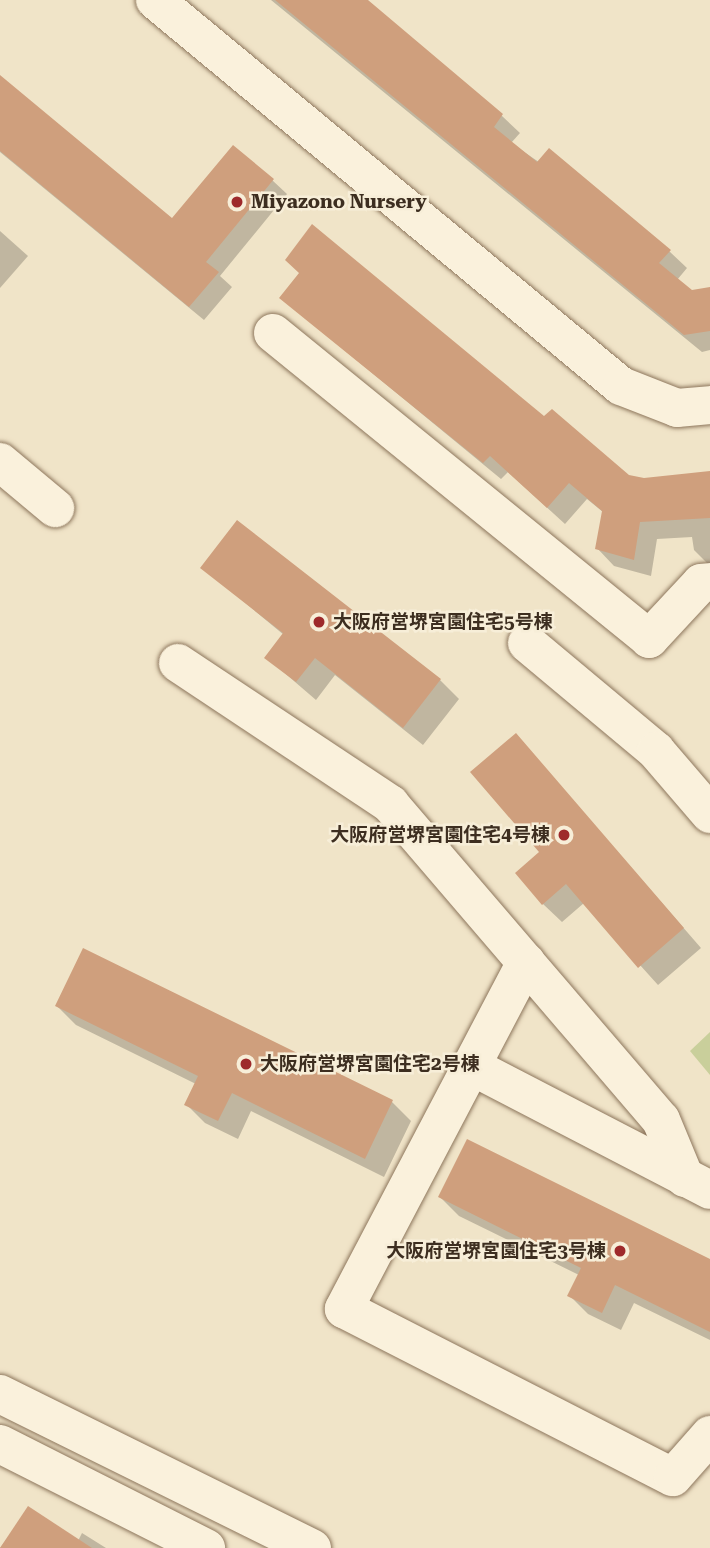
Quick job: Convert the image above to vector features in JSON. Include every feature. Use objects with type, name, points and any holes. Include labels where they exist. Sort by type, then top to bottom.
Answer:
[{"type":"street","points":[[155,0],[621,386],[677,408],[710,405]]},
{"type":"street","points":[[272,333],[649,639],[701,583],[710,582]]},
{"type":"street","points":[[0,462],[55,508]]},
{"type":"street","points":[[527,643],[656,751],[710,814]]},
{"type":"street","points":[[178,663],[390,804],[662,1120],[698,1184]]},
{"type":"street","points":[[526,962],[344,1309],[673,1477],[710,1435]]},
{"type":"street","points":[[471,1066],[698,1184]]},
{"type":"street","points":[[0,1394],[312,1548]]},
{"type":"street","points":[[0,1444],[152,1536],[206,1548]]},
{"type":"green space","points":[[710,1032],[710,1075],[690,1051]]},
{"type":"building","points":[[275,0],[368,0],[503,114],[494,127],[537,162],[549,148],[671,250],[659,263],[692,290],[710,287],[710,331],[684,335]]},
{"type":"building","points":[[0,75],[172,218],[233,145],[274,179],[206,262],[219,272],[189,307],[0,151]]},
{"type":"building","points":[[312,224],[544,416],[552,409],[629,475],[644,478],[710,471],[710,518],[640,522],[634,560],[595,549],[602,511],[569,483],[547,508],[490,456],[483,463],[279,298],[299,273],[285,260]]},
{"type":"building","name":"大阪府営堺宮園住宅5号棟","points":[[237,520],[441,679],[403,728],[315,658],[296,682],[264,658],[283,633],[200,568]]},
{"type":"building","name":"大阪府営堺宮園住宅4号棟","points":[[516,733],[684,928],[638,968],[566,884],[542,905],[515,873],[539,852],[470,772]]},
{"type":"building","name":"大阪府営堺宮園住宅2号棟","points":[[83,948],[393,1100],[365,1159],[232,1093],[218,1121],[184,1105],[198,1076],[55,1006]]},
{"type":"building","name":"大阪府営堺宮園住宅3号棟","points":[[467,1139],[710,1259],[710,1332],[615,1285],[602,1313],[567,1296],[581,1268],[438,1197]]},
{"type":"building","points":[[28,1506],[92,1548],[0,1548]]},
{"type":"place","name":"Miyazono Nursery","points":[[237,202]]},
{"type":"place","name":"大阪府営堺宮園住宅5号棟","points":[[319,622]]},
{"type":"place","name":"大阪府営堺宮園住宅4号棟","points":[[564,835]]},
{"type":"place","name":"大阪府営堺宮園住宅2号棟","points":[[246,1064]]},
{"type":"place","name":"大阪府営堺宮園住宅3号棟","points":[[620,1251]]}]
